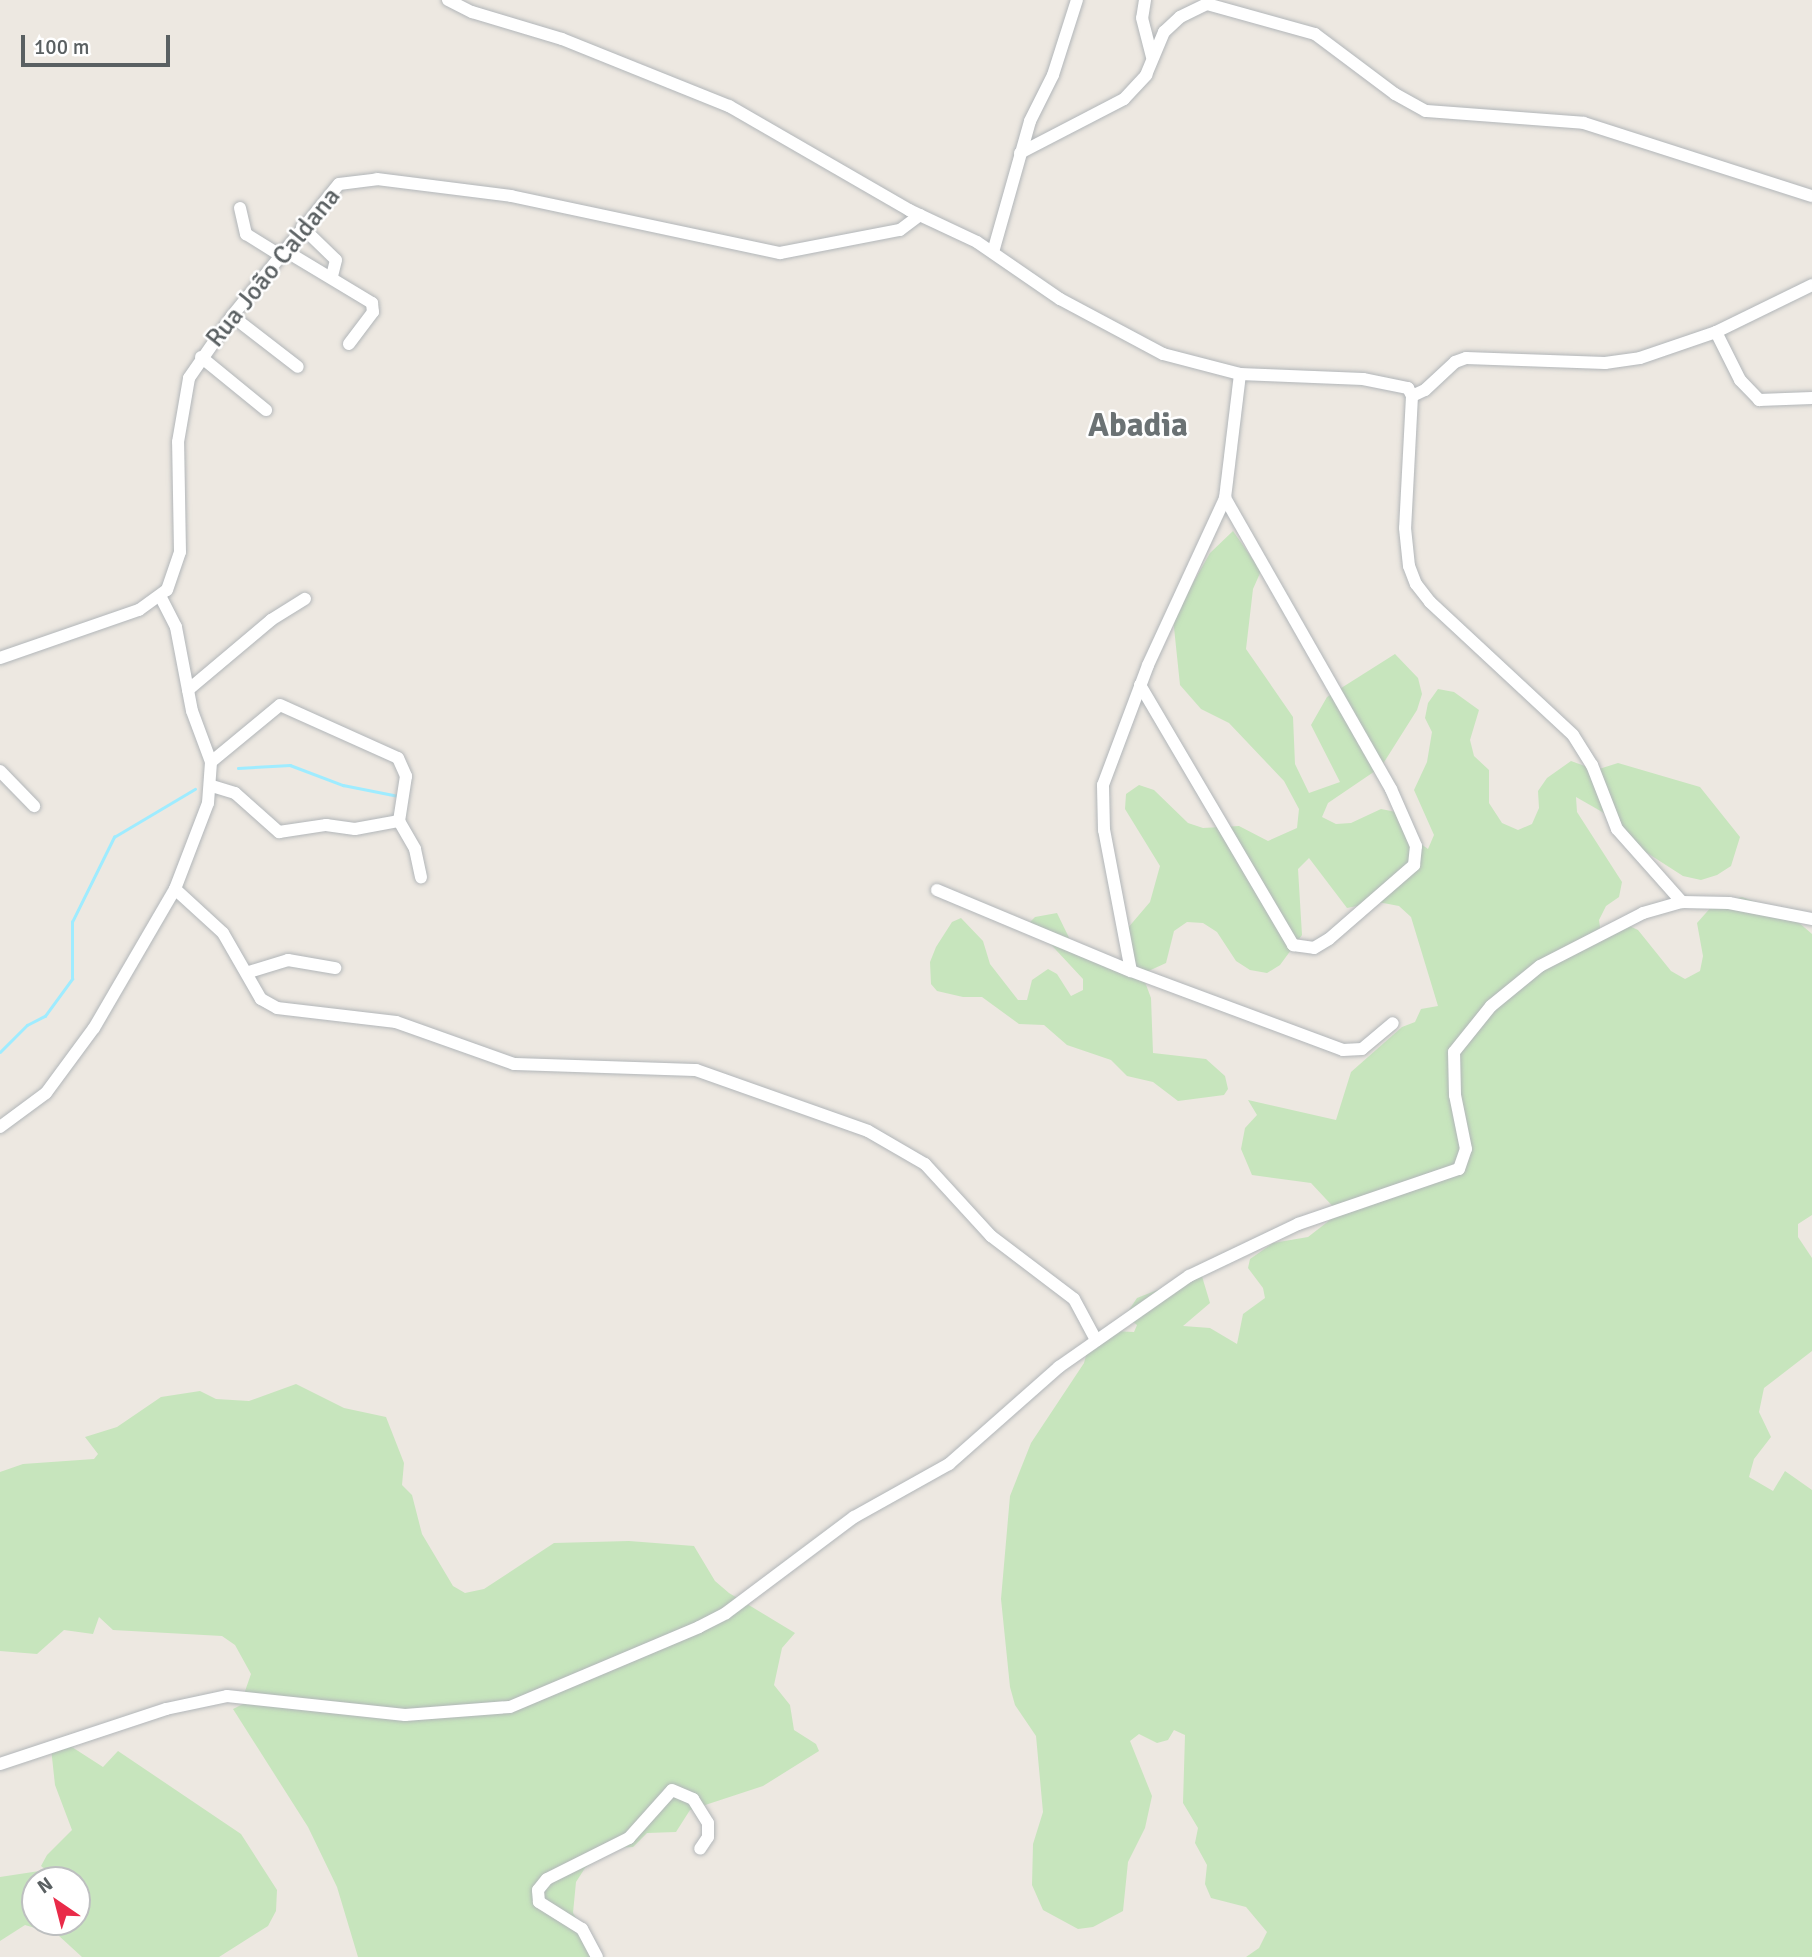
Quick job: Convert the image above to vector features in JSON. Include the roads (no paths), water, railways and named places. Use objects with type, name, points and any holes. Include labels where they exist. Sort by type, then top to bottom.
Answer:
[{"type":"street","points":[[448,0],[472,12],[562,39],[729,106],[915,212],[993,252],[1127,338],[1175,358],[1240,374],[1402,384],[1412,396],[1405,528],[1409,566],[1416,584],[1430,602],[1573,735],[1592,765],[1617,829],[1682,902]]},
{"type":"street","points":[[463,0],[472,12]]},
{"type":"street","points":[[993,252],[1020,153],[1077,0]]},
{"type":"street","points":[[1144,0],[1142,18],[1152,57]]},
{"type":"street","points":[[1020,153],[1124,99],[1146,75],[1164,32],[1180,17],[1207,4],[1221,5],[1315,34],[1395,94],[1426,111],[1584,122],[1812,196]]},
{"type":"street","name":"Rua João Caldana","points":[[161,597],[177,571],[180,552],[178,442],[189,377],[232,316],[332,190],[361,178],[574,206],[779,253],[887,232],[910,225],[915,212]]},
{"type":"street","points":[[240,208],[246,234],[332,276],[364,295],[374,308],[349,344]]},
{"type":"street","points":[[302,227],[336,260],[332,276]]},
{"type":"street","points":[[1412,396],[1425,390],[1455,362],[1466,359],[1605,363],[1640,358],[1716,332],[1812,285]]},
{"type":"street","points":[[232,316],[298,367]]},
{"type":"street","points":[[1716,332],[1740,380],[1759,400],[1812,398]]},
{"type":"street","points":[[201,357],[265,411]]},
{"type":"street","points":[[1131,971],[1101,806],[1103,785],[1140,685],[1225,498],[1240,374]]},
{"type":"street","points":[[1140,685],[1293,945],[1314,948],[1329,939],[1414,865],[1416,846],[1391,789],[1225,498]]},
{"type":"street","points":[[1212,531],[1228,526],[1243,529]]},
{"type":"street","points":[[0,658],[138,610],[161,597],[176,626],[188,690],[211,762],[212,786],[175,889],[113,998],[62,1071],[34,1105],[0,1127]]},
{"type":"street","points":[[188,690],[271,620],[305,599]]},
{"type":"street","points":[[211,762],[274,708],[286,705],[403,763],[406,776],[399,821],[415,849],[421,877]]},
{"type":"street","points":[[0,771],[34,806]]},
{"type":"street","points":[[212,786],[235,793],[279,832],[326,825],[355,829],[399,821]]},
{"type":"street","points":[[175,889],[223,933],[249,972],[261,999],[277,1009],[396,1022],[514,1064],[696,1070],[868,1132],[925,1164],[991,1236],[1074,1299],[1096,1340]]},
{"type":"street","points":[[937,890],[1131,971],[1352,1051],[1362,1049],[1393,1023]]},
{"type":"street","points":[[0,1764],[166,1709],[226,1696],[405,1715],[483,1712],[549,1692],[726,1613],[820,1539],[949,1464],[1096,1340],[1189,1276],[1298,1224],[1452,1173],[1464,1163],[1466,1149],[1451,1062],[1468,1029],[1540,966],[1643,913],[1682,902],[1741,904],[1812,919]]},
{"type":"street","points":[[249,972],[288,960],[335,968]]},
{"type":"street","points":[[597,1957],[582,1929],[539,1902],[538,1890],[547,1879],[629,1838],[672,1790],[693,1799],[708,1823],[708,1837],[700,1849]]},
{"type":"waterway","points":[[238,768],[290,765],[343,785],[398,796]]},
{"type":"waterway","points":[[0,1052],[27,1025],[45,1016],[72,979],[72,922],[114,837],[195,789]]},
{"type":"district","name":"Abadia","points":[[1138,426]]}]
